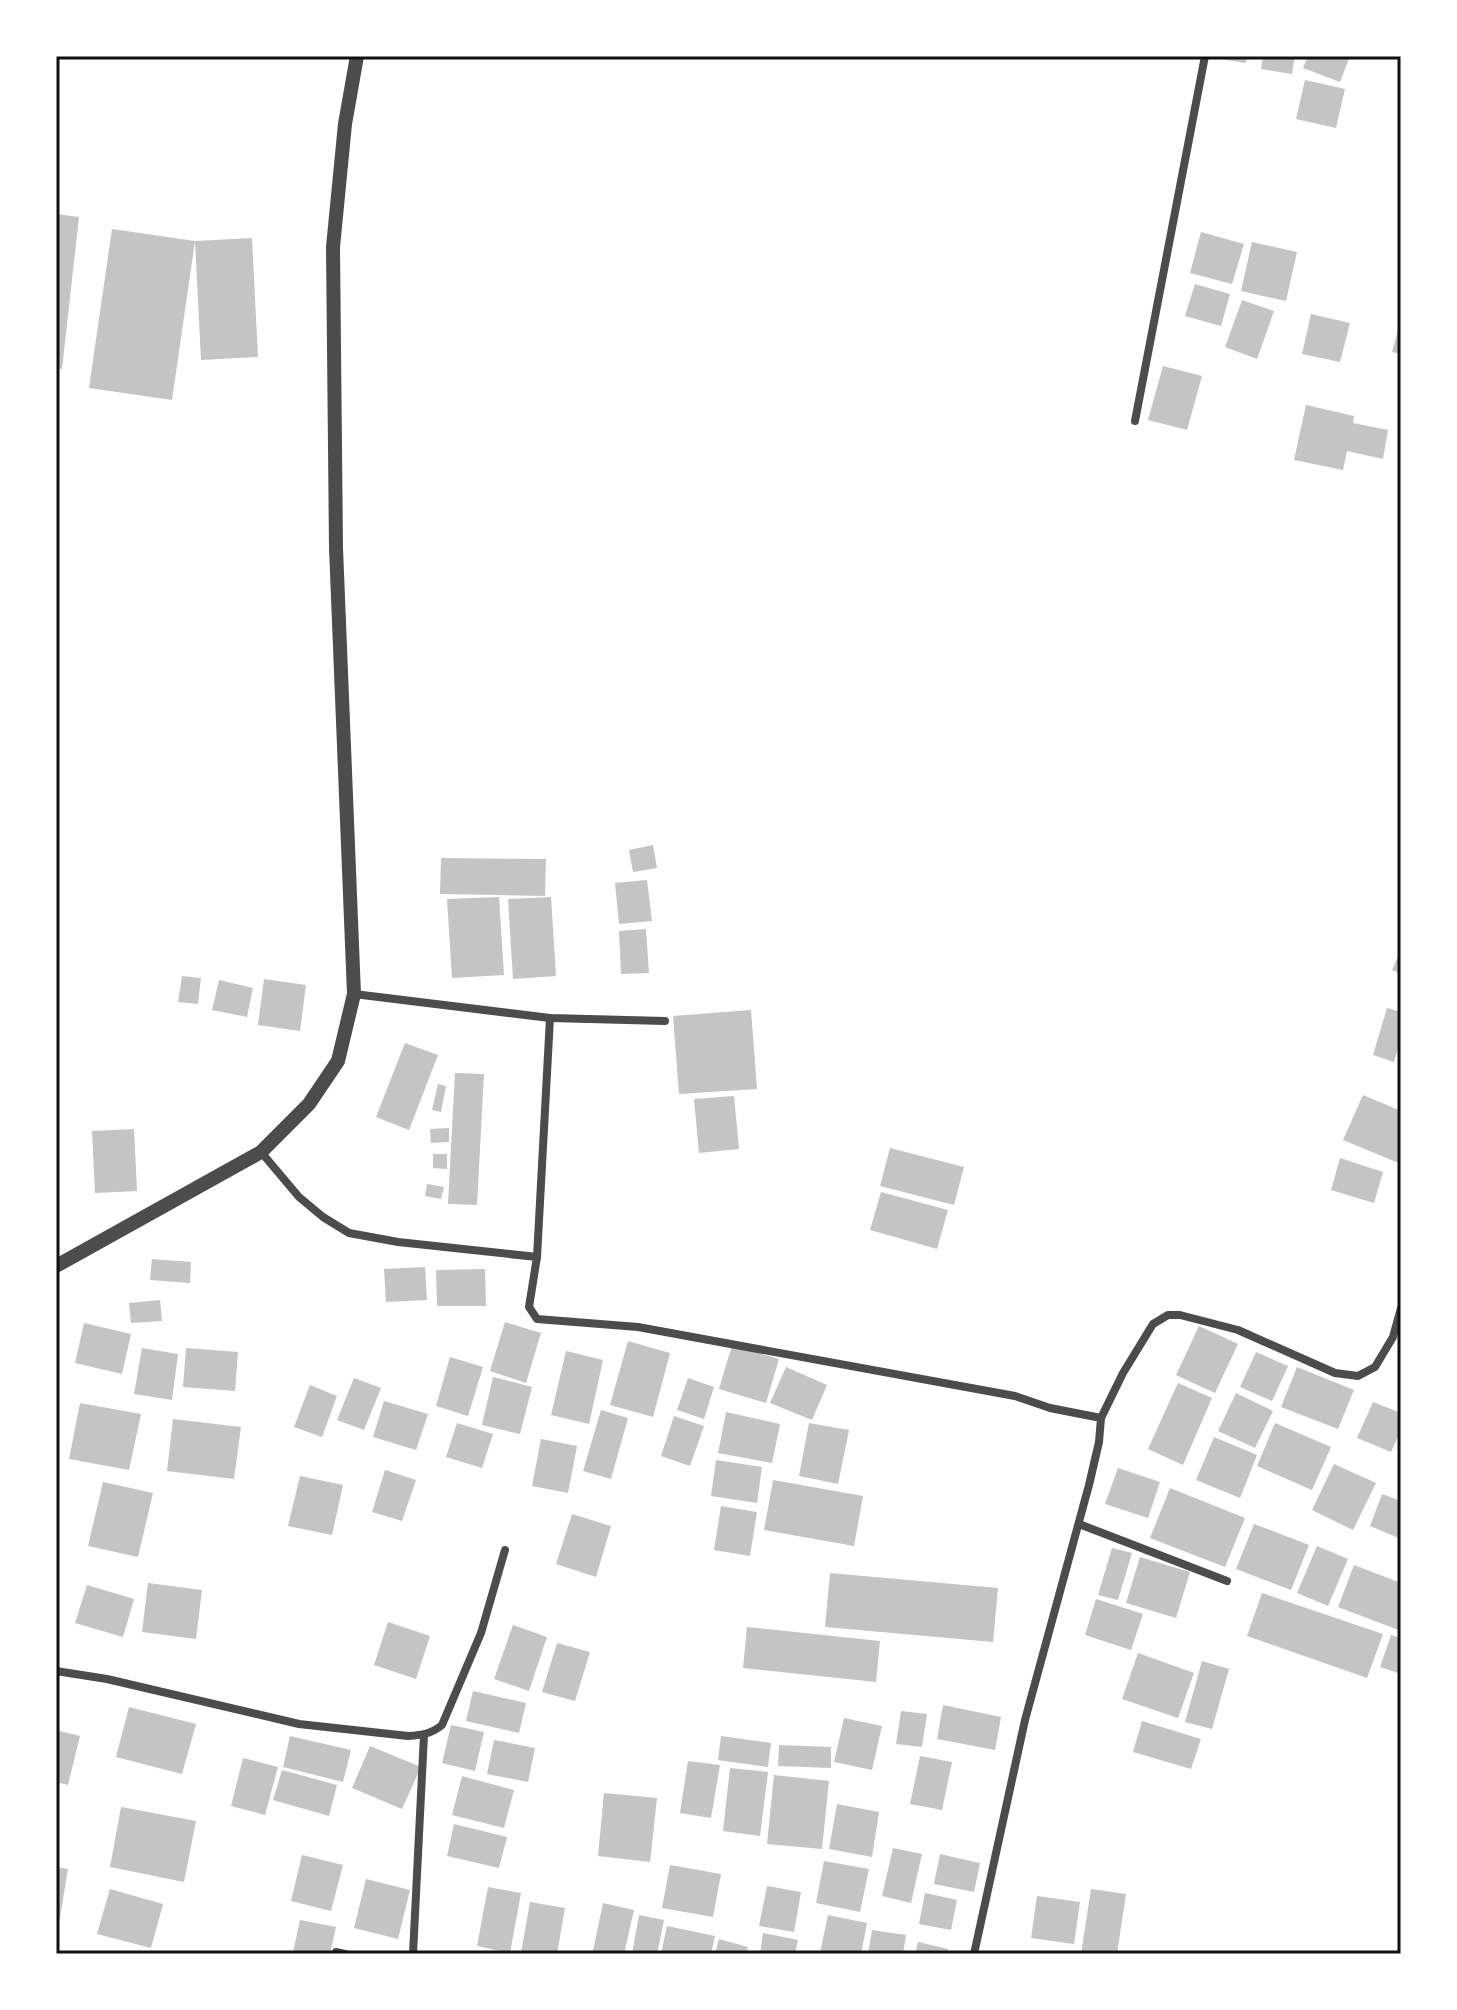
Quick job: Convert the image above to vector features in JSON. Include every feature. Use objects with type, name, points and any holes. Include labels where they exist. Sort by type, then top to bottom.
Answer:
[{"type":"street","points":[[56,1266],[261,1152],[309,1104],[338,1061],[354,994],[336,548],[333,247],[345,124],[357,56]]},
{"type":"street","points":[[1135,421],[1205,56]]},
{"type":"street","points":[[354,994],[550,1018],[665,1021]]},
{"type":"street","points":[[550,1018],[537,1257],[529,1307],[537,1319],[638,1327],[1015,1396],[1050,1408],[1101,1418]]},
{"type":"street","points":[[261,1152],[299,1197],[349,1233],[398,1242],[537,1257]]},
{"type":"street","points":[[974,1954],[1025,1720],[1079,1524],[1099,1442],[1101,1418],[1123,1373],[1153,1324],[1168,1315],[1180,1315],[1238,1330],[1335,1373],[1358,1376],[1375,1367],[1393,1337],[1401,1308]]},
{"type":"street","points":[[1079,1524],[1227,1581]]},
{"type":"street","points":[[56,1671],[107,1679],[299,1724],[424,1735],[442,1725],[481,1633],[505,1550]]},
{"type":"street","points":[[413,1954],[424,1735]]},
{"type":"building","points":[[1221,56],[1247,56],[1246,63],[1221,59]]},
{"type":"building","points":[[1263,56],[1295,56],[1292,74],[1261,69]]},
{"type":"building","points":[[1308,56],[1350,56],[1340,82],[1303,68]]},
{"type":"building","points":[[1305,80],[1345,89],[1336,128],[1296,119]]},
{"type":"building","points":[[56,214],[79,217],[62,369],[56,368]]},
{"type":"building","points":[[112,229],[195,241],[172,400],[89,388]]},
{"type":"building","points":[[1201,232],[1244,244],[1232,284],[1190,273]]},
{"type":"building","points":[[252,238],[258,357],[201,360],[195,241]]},
{"type":"building","points":[[1252,242],[1297,252],[1286,301],[1241,291]]},
{"type":"building","points":[[1195,284],[1230,294],[1221,326],[1185,316]]},
{"type":"building","points":[[1242,300],[1274,311],[1257,359],[1225,347]]},
{"type":"building","points":[[1311,314],[1350,323],[1340,362],[1302,354]]},
{"type":"building","points":[[1401,323],[1401,354],[1392,352]]},
{"type":"building","points":[[1163,366],[1202,376],[1187,430],[1148,420]]},
{"type":"building","points":[[1306,405],[1354,416],[1353,423],[1388,430],[1383,459],[1347,451],[1343,470],[1294,460]]},
{"type":"building","points":[[653,845],[657,868],[633,872],[629,850]]},
{"type":"building","points":[[441,858],[546,859],[545,896],[440,894]]},
{"type":"building","points":[[647,880],[652,921],[619,924],[615,883]]},
{"type":"building","points":[[499,897],[504,975],[452,978],[447,899]]},
{"type":"building","points":[[551,897],[556,976],[513,979],[508,899]]},
{"type":"building","points":[[646,929],[649,973],[621,974],[619,931]]},
{"type":"building","points":[[1401,949],[1401,974],[1392,970]]},
{"type":"building","points":[[182,976],[201,978],[198,1004],[178,1002]]},
{"type":"building","points":[[264,979],[306,985],[300,1031],[258,1025]]},
{"type":"building","points":[[219,980],[253,988],[247,1017],[212,1010]]},
{"type":"building","points":[[1387,1008],[1401,1012],[1401,1038],[1394,1062],[1373,1055]]},
{"type":"building","points":[[751,1010],[757,1089],[679,1094],[673,1016]]},
{"type":"building","points":[[405,1043],[438,1055],[409,1130],[376,1117]]},
{"type":"building","points":[[455,1073],[484,1074],[477,1205],[448,1204]]},
{"type":"building","points":[[438,1084],[446,1086],[441,1112],[432,1110]]},
{"type":"building","points":[[1363,1095],[1401,1111],[1401,1164],[1343,1140]]},
{"type":"building","points":[[734,1096],[739,1149],[699,1153],[694,1099]]},
{"type":"building","points":[[449,1128],[449,1142],[431,1143],[430,1129]]},
{"type":"building","points":[[134,1129],[137,1191],[95,1193],[92,1131]]},
{"type":"building","points":[[890,1148],[964,1167],[954,1205],[880,1186]]},
{"type":"building","points":[[433,1154],[447,1154],[447,1169],[433,1168]]},
{"type":"building","points":[[1340,1158],[1383,1172],[1374,1203],[1331,1190]]},
{"type":"building","points":[[427,1184],[444,1187],[441,1199],[425,1196]]},
{"type":"building","points":[[881,1192],[948,1210],[937,1249],[870,1230]]},
{"type":"building","points":[[152,1259],[191,1262],[190,1283],[150,1280]]},
{"type":"building","points":[[425,1267],[427,1300],[386,1302],[384,1269]]},
{"type":"building","points":[[485,1269],[486,1306],[437,1306],[436,1270]]},
{"type":"building","points":[[160,1300],[162,1321],[131,1323],[129,1303]]},
{"type":"building","points":[[505,1322],[541,1333],[526,1383],[490,1371]]},
{"type":"building","points":[[84,1323],[131,1334],[122,1374],[75,1363]]},
{"type":"building","points":[[1199,1326],[1238,1344],[1215,1393],[1176,1375]]},
{"type":"building","points":[[628,1341],[670,1353],[653,1417],[610,1405]]},
{"type":"building","points":[[732,1345],[779,1359],[766,1403],[719,1389]]},
{"type":"building","points":[[142,1348],[178,1354],[172,1400],[134,1394]]},
{"type":"building","points":[[186,1348],[238,1352],[235,1391],[183,1387]]},
{"type":"building","points":[[566,1351],[603,1360],[589,1424],[551,1415]]},
{"type":"building","points":[[1256,1352],[1288,1366],[1272,1401],[1240,1387]]},
{"type":"building","points":[[450,1357],[483,1367],[468,1416],[436,1406]]},
{"type":"building","points":[[786,1367],[827,1385],[812,1420],[770,1403]]},
{"type":"building","points":[[1297,1367],[1354,1390],[1338,1429],[1281,1407]]},
{"type":"building","points":[[493,1377],[532,1387],[520,1434],[482,1425]]},
{"type":"building","points":[[354,1378],[381,1388],[364,1430],[337,1420]]},
{"type":"building","points":[[688,1378],[714,1387],[704,1419],[677,1410]]},
{"type":"building","points":[[1178,1383],[1212,1398],[1183,1465],[1148,1449]]},
{"type":"building","points":[[310,1385],[337,1396],[322,1437],[294,1427]]},
{"type":"building","points":[[1236,1393],[1273,1411],[1255,1448],[1218,1431]]},
{"type":"building","points":[[384,1401],[428,1414],[416,1450],[373,1437]]},
{"type":"building","points":[[1373,1402],[1401,1413],[1401,1430],[1391,1452],[1357,1438]]},
{"type":"building","points":[[80,1403],[141,1414],[129,1470],[69,1459]]},
{"type":"building","points":[[601,1410],[628,1418],[611,1479],[583,1471]]},
{"type":"building","points":[[726,1412],[780,1424],[772,1463],[718,1453]]},
{"type":"building","points":[[674,1416],[704,1426],[690,1466],[661,1456]]},
{"type":"building","points":[[173,1419],[241,1427],[234,1479],[167,1471]]},
{"type":"building","points":[[457,1423],[493,1434],[482,1468],[446,1457]]},
{"type":"building","points":[[809,1423],[849,1430],[838,1484],[799,1476]]},
{"type":"building","points":[[1275,1423],[1331,1447],[1312,1490],[1257,1466]]},
{"type":"building","points":[[1214,1437],[1257,1455],[1240,1498],[1196,1480]]},
{"type":"building","points":[[541,1439],[577,1446],[568,1493],[532,1486]]},
{"type":"building","points":[[716,1460],[762,1467],[757,1503],[711,1496]]},
{"type":"building","points":[[1334,1464],[1376,1483],[1353,1530],[1312,1510]]},
{"type":"building","points":[[1118,1468],[1160,1482],[1148,1518],[1105,1504]]},
{"type":"building","points":[[385,1470],[416,1480],[402,1521],[372,1512]]},
{"type":"building","points":[[300,1476],[343,1485],[332,1535],[288,1526]]},
{"type":"building","points":[[773,1480],[863,1496],[854,1546],[764,1530]]},
{"type":"building","points":[[103,1482],[153,1493],[138,1557],[88,1546]]},
{"type":"building","points":[[1170,1488],[1245,1518],[1225,1567],[1150,1538]]},
{"type":"building","points":[[1382,1494],[1401,1501],[1401,1539],[1370,1526]]},
{"type":"building","points":[[721,1506],[757,1512],[750,1556],[714,1550]]},
{"type":"building","points":[[572,1514],[611,1526],[596,1577],[556,1564]]},
{"type":"building","points":[[1254,1524],[1309,1545],[1291,1590],[1236,1569]]},
{"type":"building","points":[[1317,1546],[1348,1559],[1328,1606],[1297,1593]]},
{"type":"building","points":[[1112,1548],[1132,1553],[1118,1600],[1098,1595]]},
{"type":"building","points":[[1140,1557],[1190,1572],[1176,1618],[1126,1603]]},
{"type":"building","points":[[1354,1565],[1401,1583],[1401,1631],[1338,1607]]},
{"type":"building","points":[[830,1573],[998,1588],[993,1642],[825,1627]]},
{"type":"building","points":[[148,1583],[202,1590],[196,1639],[142,1632]]},
{"type":"building","points":[[87,1585],[134,1599],[123,1637],[75,1623]]},
{"type":"building","points":[[1262,1593],[1383,1634],[1367,1678],[1247,1636]]},
{"type":"building","points":[[1096,1599],[1143,1614],[1131,1650],[1085,1635]]},
{"type":"building","points":[[388,1622],[430,1636],[416,1679],[374,1665]]},
{"type":"building","points":[[513,1625],[547,1637],[529,1691],[494,1679]]},
{"type":"building","points":[[747,1627],[880,1641],[876,1682],[743,1668]]},
{"type":"building","points":[[1391,1635],[1401,1638],[1401,1674],[1380,1667]]},
{"type":"building","points":[[557,1643],[590,1652],[575,1701],[542,1692]]},
{"type":"building","points":[[1138,1653],[1194,1673],[1178,1718],[1122,1699]]},
{"type":"building","points":[[1202,1661],[1229,1669],[1212,1729],[1185,1722]]},
{"type":"building","points":[[473,1691],[526,1703],[519,1733],[466,1721]]},
{"type":"building","points":[[943,1705],[1001,1717],[995,1750],[937,1739]]},
{"type":"building","points":[[129,1707],[196,1724],[182,1774],[116,1757]]},
{"type":"building","points":[[901,1711],[927,1714],[922,1747],[896,1744]]},
{"type":"building","points":[[844,1718],[882,1726],[872,1770],[834,1762]]},
{"type":"building","points":[[1142,1721],[1201,1739],[1191,1769],[1133,1752]]},
{"type":"building","points":[[451,1725],[484,1732],[475,1771],[442,1763]]},
{"type":"building","points":[[56,1730],[80,1736],[68,1785],[56,1782]]},
{"type":"building","points":[[290,1736],[351,1750],[343,1782],[283,1767]]},
{"type":"building","points":[[721,1736],[771,1743],[768,1767],[718,1760]]},
{"type":"building","points":[[494,1740],[535,1748],[528,1782],[487,1774]]},
{"type":"building","points":[[779,1745],[831,1747],[831,1768],[778,1766]]},
{"type":"building","points":[[370,1746],[421,1767],[402,1809],[352,1788]]},
{"type":"building","points":[[920,1756],[952,1762],[942,1810],[910,1804]]},
{"type":"building","points":[[243,1758],[278,1767],[265,1815],[231,1806]]},
{"type":"building","points":[[688,1761],[720,1765],[711,1818],[680,1813]]},
{"type":"building","points":[[730,1768],[768,1772],[760,1836],[723,1831]]},
{"type":"building","points":[[282,1770],[337,1785],[329,1816],[273,1800]]},
{"type":"building","points":[[774,1775],[829,1781],[822,1849],[767,1844]]},
{"type":"building","points":[[462,1776],[514,1790],[504,1828],[452,1815]]},
{"type":"building","points":[[604,1793],[657,1798],[650,1862],[598,1856]]},
{"type":"building","points":[[837,1804],[879,1812],[872,1857],[829,1849]]},
{"type":"building","points":[[121,1807],[196,1821],[184,1882],[110,1867]]},
{"type":"building","points":[[454,1824],[507,1837],[499,1868],[447,1856]]},
{"type":"building","points":[[893,1848],[922,1854],[911,1903],[882,1896]]},
{"type":"building","points":[[940,1854],[980,1863],[974,1892],[934,1884]]},
{"type":"building","points":[[302,1855],[343,1865],[331,1911],[291,1901]]},
{"type":"building","points":[[824,1861],[869,1869],[860,1912],[816,1903]]},
{"type":"building","points":[[670,1865],[721,1874],[713,1917],[662,1908]]},
{"type":"building","points":[[56,1867],[68,1869],[58,1930],[56,1930]]},
{"type":"building","points":[[366,1879],[410,1890],[398,1939],[354,1928]]},
{"type":"building","points":[[767,1886],[801,1892],[794,1932],[759,1926]]},
{"type":"building","points":[[488,1887],[521,1893],[510,1953],[477,1946]]},
{"type":"building","points":[[110,1889],[163,1904],[151,1948],[97,1934]]},
{"type":"building","points":[[1091,1889],[1126,1894],[1117,1954],[1081,1954]]},
{"type":"building","points":[[925,1893],[957,1900],[951,1930],[919,1924]]},
{"type":"building","points":[[1037,1896],[1080,1902],[1074,1944],[1031,1938]]},
{"type":"building","points":[[530,1902],[565,1908],[557,1954],[521,1953]]},
{"type":"building","points":[[603,1903],[634,1910],[624,1954],[593,1951]]},
{"type":"building","points":[[639,1915],[664,1920],[657,1954],[632,1954]]},
{"type":"building","points":[[828,1915],[867,1923],[861,1954],[820,1953]]},
{"type":"building","points":[[300,1920],[336,1927],[330,1954],[293,1952]]},
{"type":"building","points":[[667,1926],[715,1936],[711,1954],[661,1954]]},
{"type":"building","points":[[872,1930],[906,1935],[903,1954],[868,1954]]},
{"type":"building","points":[[763,1933],[798,1940],[795,1954],[760,1954]]},
{"type":"building","points":[[719,1939],[748,1947],[746,1954],[715,1954]]},
{"type":"building","points":[[918,1942],[948,1949],[947,1954],[915,1954]]}]
